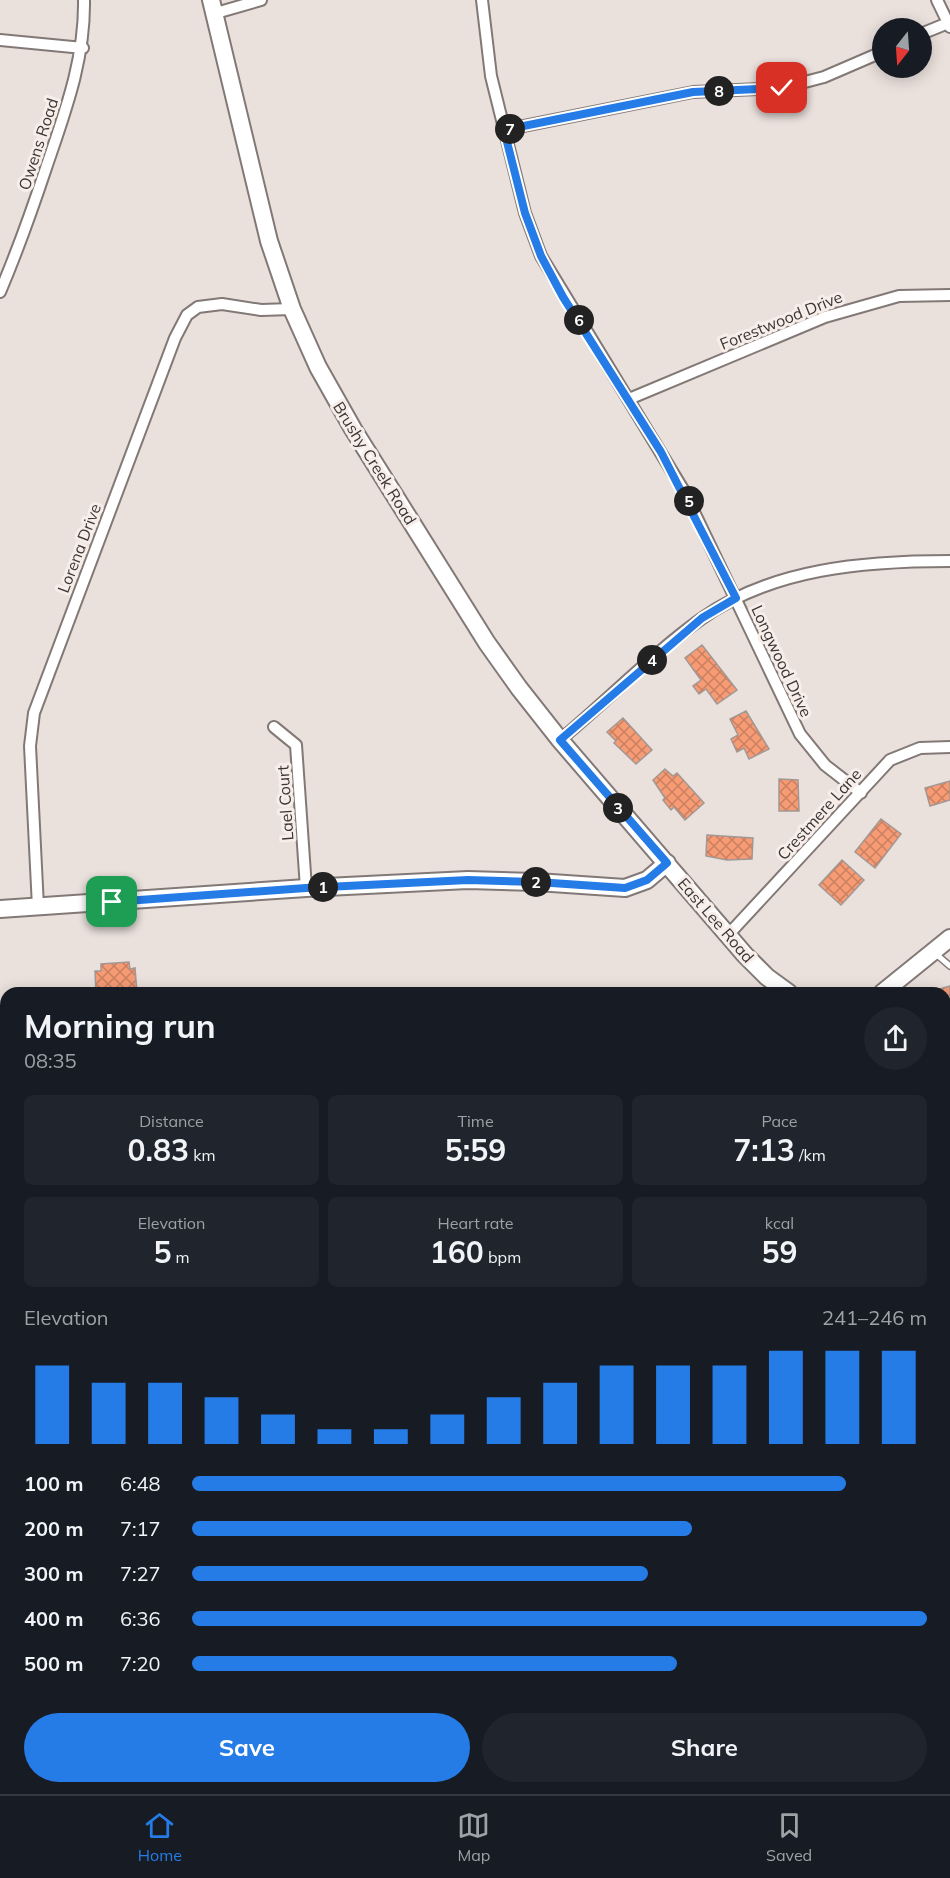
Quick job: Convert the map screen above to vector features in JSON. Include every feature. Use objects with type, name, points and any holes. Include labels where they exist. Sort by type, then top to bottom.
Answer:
[{"type":"street","name":"Owens Road","points":[[0,292],[18,250],[56,139],[83,48],[84,0]]},
{"type":"street","points":[[214,6],[261,0]]},
{"type":"street","name":"Longwood Drive","points":[[482,0],[491,76],[525,213],[541,256],[563,297],[629,399],[684,491],[800,734],[825,765],[861,793]]},
{"type":"street","points":[[932,30],[949,25],[937,0]]},
{"type":"street","name":"Brushy Creek Road","points":[[214,6],[269,241],[292,309],[318,367],[353,429],[487,643],[560,740],[667,863]]},
{"type":"street","points":[[0,40],[83,48]]},
{"type":"street","points":[[504,130],[693,92],[782,88],[834,74],[872,57]]},
{"type":"street","name":"Forestwood Drive","points":[[629,399],[843,311],[899,296],[950,295]]},
{"type":"street","name":"Lorena Drive","points":[[38,907],[30,746],[34,713],[175,338],[187,315],[198,307],[222,304],[261,310],[292,309]]},
{"type":"street","points":[[560,740],[702,618],[736,598],[786,580],[837,568],[894,561],[950,561]]},
{"type":"street","name":"Lael Court","points":[[274,727],[296,745],[306,888]]},
{"type":"street","name":"Crestmere Lane","points":[[728,935],[861,793],[880,769],[896,756],[920,748],[950,747]]},
{"type":"street","name":"East Lee Road","points":[[0,909],[306,888],[499,880],[625,888],[647,880],[667,863],[766,977],[780,987]]},
{"type":"street","points":[[889,987],[950,938]]},
{"type":"lane","points":[[933,951],[950,966]]},
{"type":"building","points":[[702,645],[737,690],[717,704],[706,689],[699,694],[693,686],[701,680],[685,658]]},
{"type":"building","points":[[746,711],[769,749],[749,759],[744,748],[737,752],[731,739],[738,735],[730,719]]},
{"type":"building","points":[[623,718],[652,750],[636,764],[614,743],[616,741],[607,732]]},
{"type":"building","points":[[665,769],[673,776],[677,773],[704,803],[685,820],[674,807],[671,810],[663,800],[665,798],[653,780]]},
{"type":"building","points":[[779,779],[798,780],[799,811],[779,811]]},
{"type":"building","points":[[950,781],[950,800],[930,806],[925,788]]},
{"type":"building","points":[[881,819],[901,834],[875,868],[855,852]]},
{"type":"building","points":[[707,835],[753,838],[752,859],[727,860],[706,856]]},
{"type":"building","points":[[842,860],[864,880],[841,905],[819,885]]},
{"type":"building","points":[[129,962],[130,969],[135,968],[137,987],[96,987],[95,971],[101,971],[101,964]]},
{"type":"route","points":[[112,902],[306,888],[468,880],[537,882],[608,889],[625,888],[647,880],[667,863],[560,740],[702,618],[736,598],[684,491],[611,369],[563,297],[541,256],[525,213],[504,130],[693,92],[782,88]]}]
